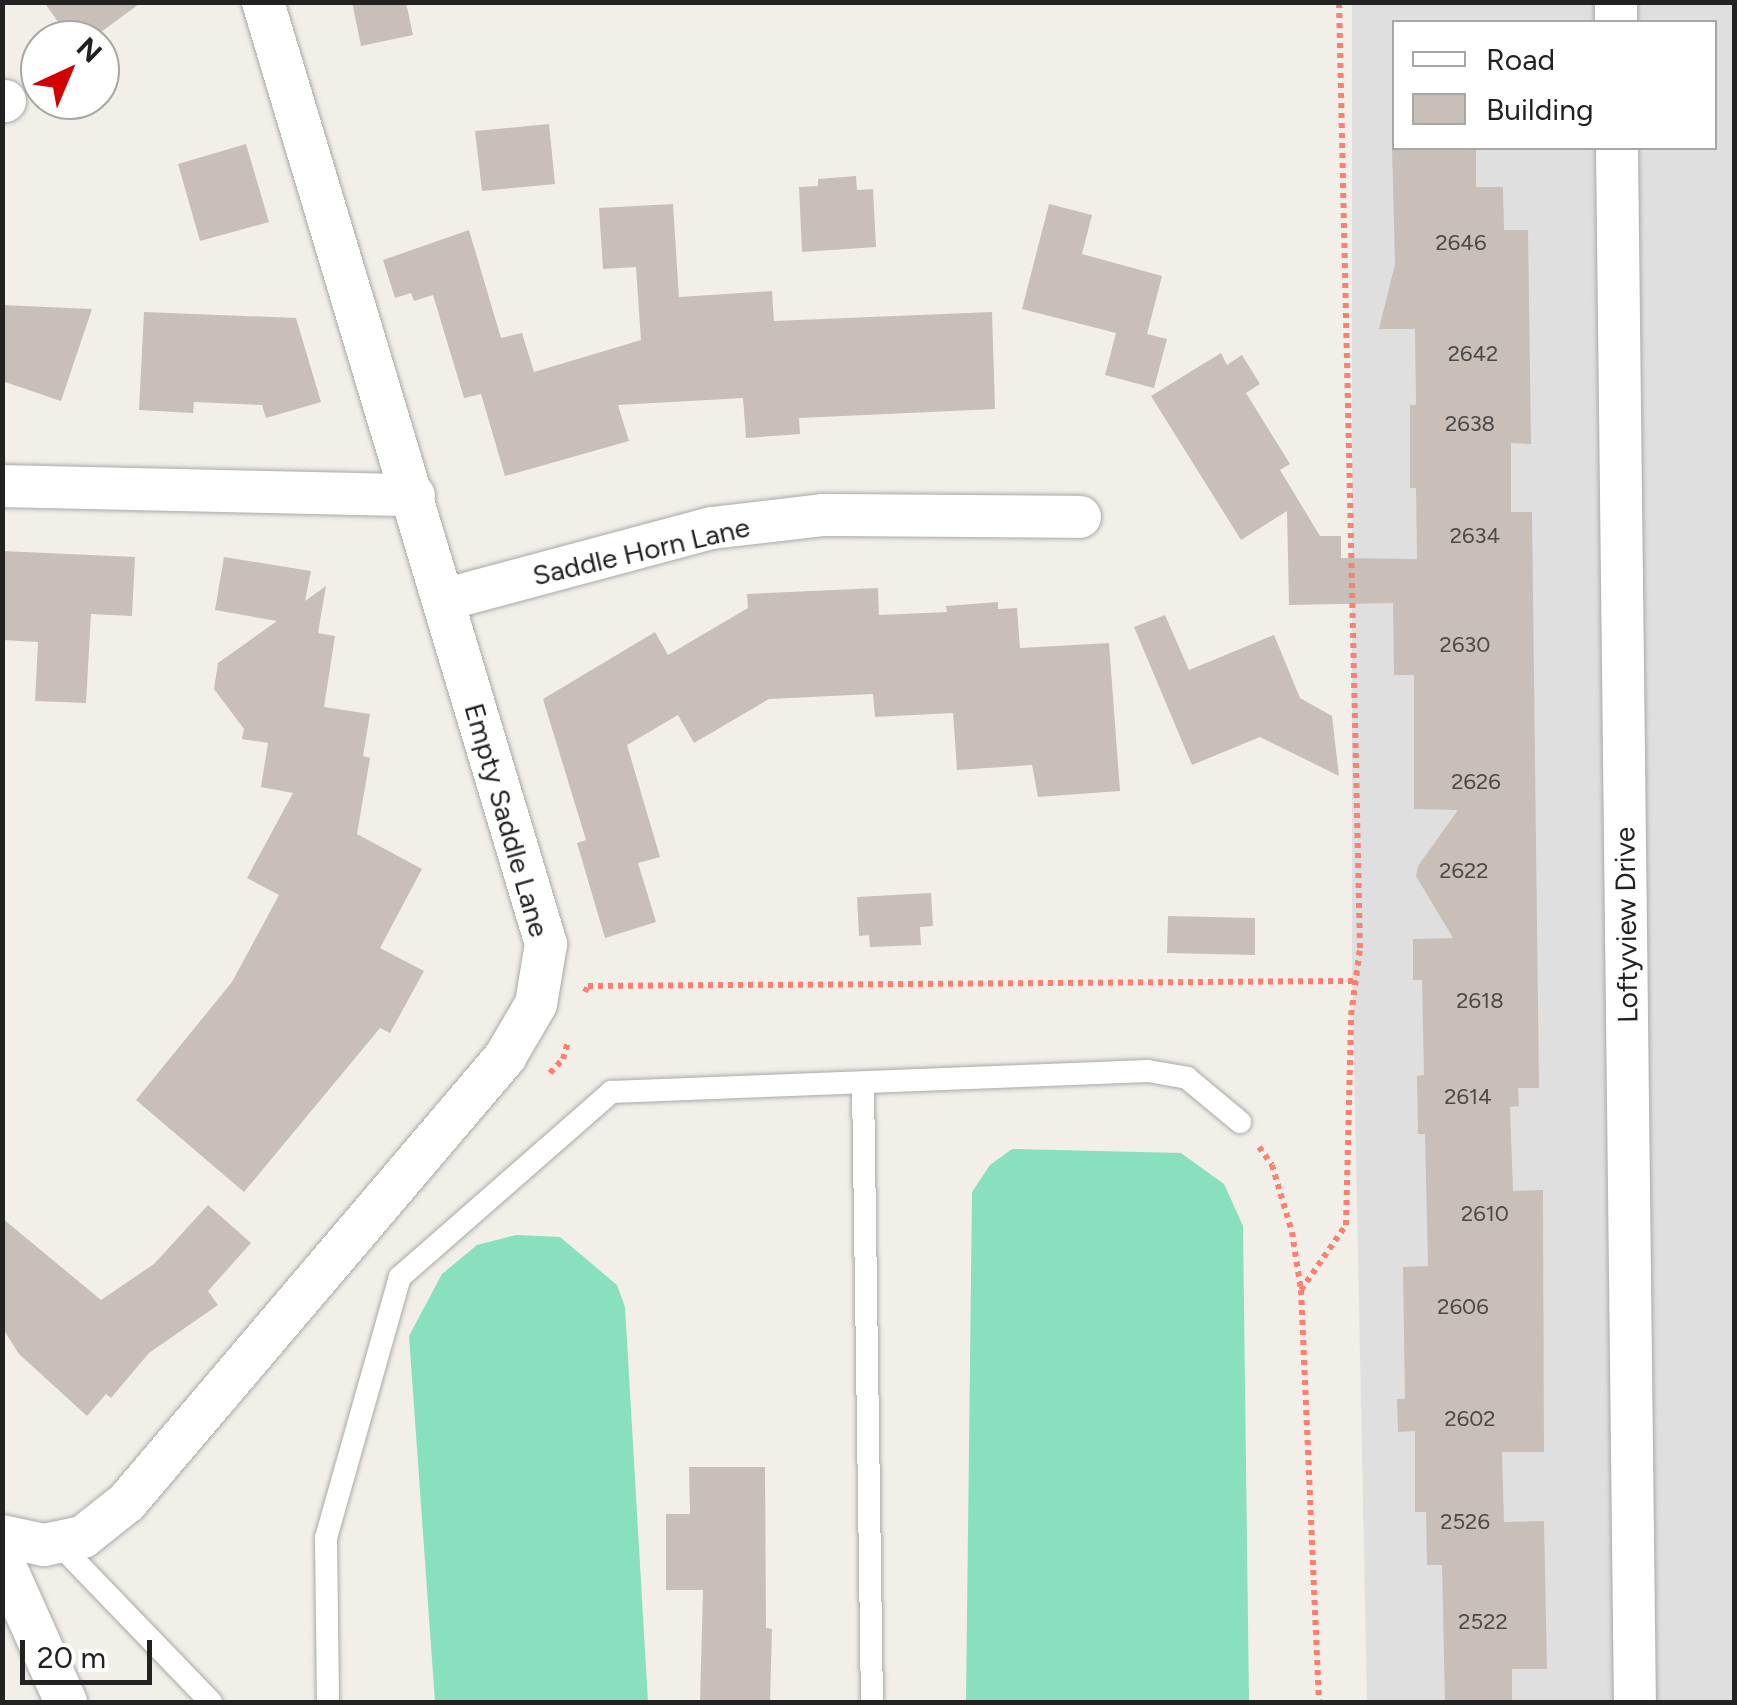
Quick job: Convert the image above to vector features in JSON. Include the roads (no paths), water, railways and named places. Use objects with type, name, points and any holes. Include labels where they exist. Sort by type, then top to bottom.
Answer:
[{"type":"street","name":"Empty Saddle Lane","points":[[2,1536],[44,1545],[83,1537],[127,1502],[505,1057],[536,1004],[546,944],[263,2]]},
{"type":"street","name":"Loftyview Drive","points":[[1618,150],[1635,1702]]},
{"type":"street","points":[[2,486],[414,495]]},
{"type":"street","name":"Saddle Horn Lane","points":[[443,600],[712,528],[822,515],[1080,517]]},
{"type":"street","points":[[2,1559],[66,1702]]},
{"type":"lane","points":[[328,1702],[326,1538],[400,1277],[611,1092],[1148,1071],[1187,1078],[1240,1122]]},
{"type":"lane","points":[[863,1083],[872,1702]]},
{"type":"lane","points":[[56,1542],[211,1702]]}]
